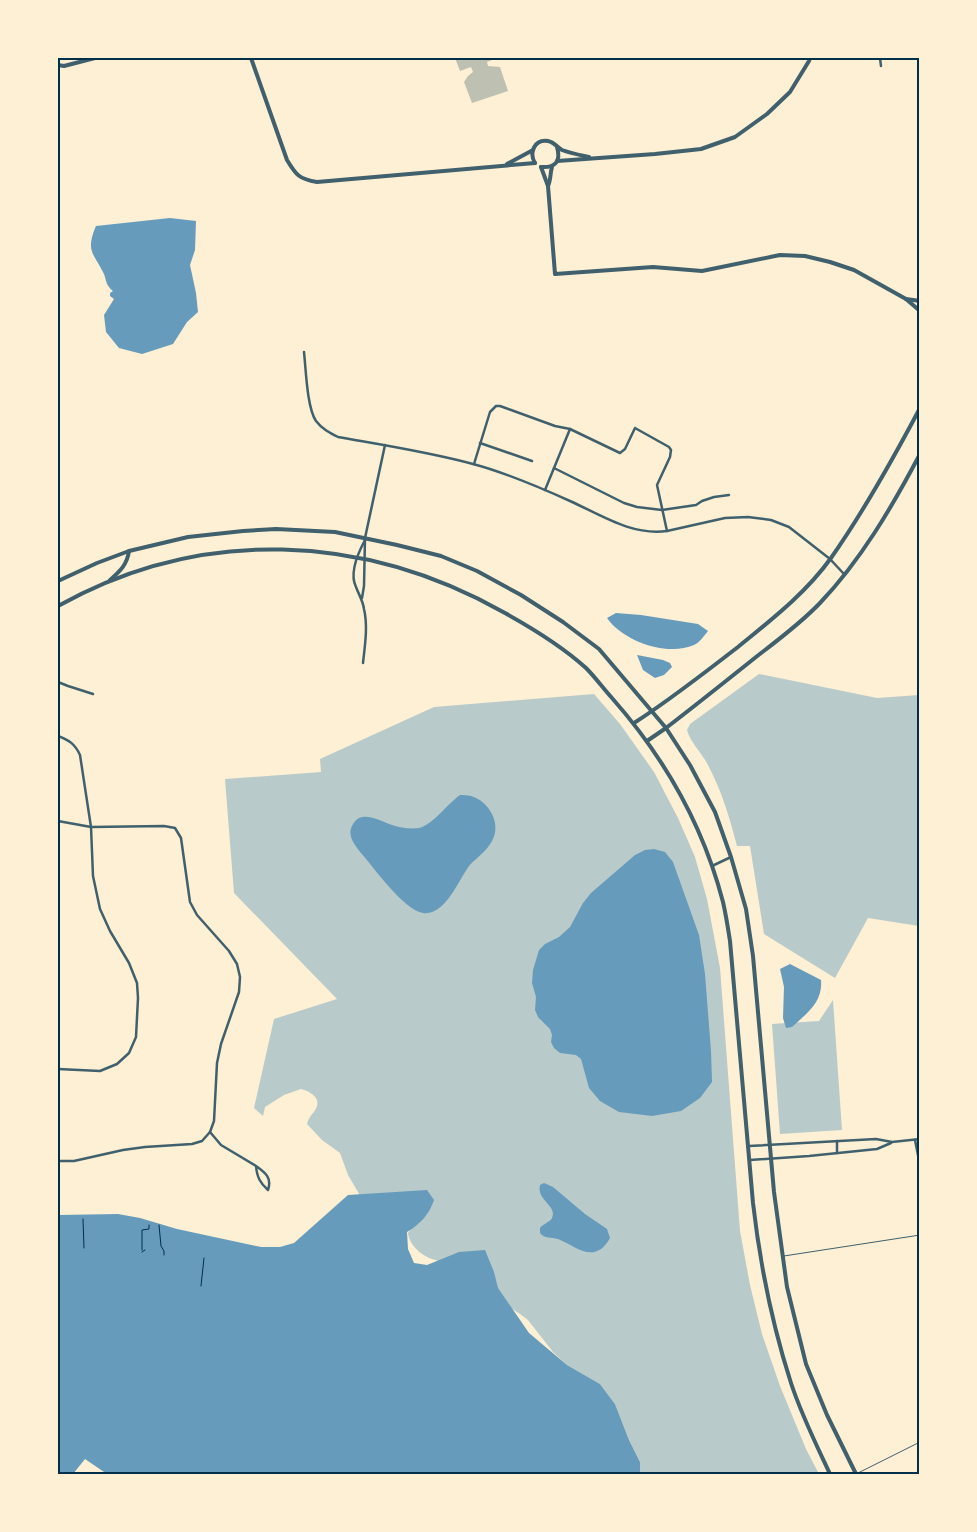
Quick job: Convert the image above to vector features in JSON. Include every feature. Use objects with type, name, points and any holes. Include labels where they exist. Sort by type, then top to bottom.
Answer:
[{"type":"street","points":[[58,65],[64,66],[95,58]]},
{"type":"street","points":[[251,58],[288,160],[296,174],[306,180],[318,182],[535,163]]},
{"type":"street","points":[[557,161],[701,149],[735,137],[767,114],[790,92],[810,58]]},
{"type":"street","points":[[880,58],[881,66]]},
{"type":"street","points":[[552,167],[541,167],[535,163],[532,157],[536,144],[544,141],[552,143],[569,152],[592,158]]},
{"type":"street","points":[[548,186],[552,167],[557,161],[559,153],[557,147]]},
{"type":"street","points":[[500,167],[533,150]]},
{"type":"street","points":[[541,167],[548,186],[556,274],[653,267],[702,270],[780,255],[805,256],[854,270],[906,299],[920,311]]},
{"type":"street","points":[[906,299],[920,301]]},
{"type":"street","points":[[304,352],[311,410],[316,421],[326,431],[338,437],[432,454],[474,464],[520,479],[617,523],[637,530],[667,532],[725,518],[748,517],[770,520],[789,527],[830,559],[845,576]]},
{"type":"street","points":[[474,464],[490,412],[496,406],[555,426],[570,429],[620,453],[625,449],[635,428],[669,447],[671,450],[670,457],[657,485],[667,532]]},
{"type":"street","points":[[634,724],[778,615],[808,585],[830,559],[892,460],[920,408]]},
{"type":"street","points":[[545,490],[570,429]]},
{"type":"street","points":[[480,443],[532,462]]},
{"type":"street","points":[[362,598],[355,586],[356,557],[365,538],[384,445]]},
{"type":"street","points":[[647,741],[787,633],[819,605],[845,576],[879,526],[920,454]]},
{"type":"street","points":[[554,468],[624,503],[637,507],[662,510],[696,505],[708,499],[729,495]]},
{"type":"street","points":[[58,581],[129,551],[188,537],[243,531],[303,530],[335,532],[440,556],[476,571],[521,595],[598,649],[666,728],[690,765],[715,812],[731,857],[746,909],[753,956],[774,1192],[787,1287],[806,1364],[827,1415],[856,1474]]},
{"type":"street","points":[[363,663],[366,621],[362,598],[366,559],[365,538]]},
{"type":"street","points":[[58,606],[106,583],[148,567],[185,558],[221,552],[258,549],[296,549],[331,552],[366,559],[446,583],[522,623],[555,644],[586,668],[634,724],[673,780],[712,866],[724,904],[730,941],[757,1240],[766,1290],[794,1392],[830,1474]]},
{"type":"street","points":[[106,583],[122,570],[128,560],[129,551]]},
{"type":"street","points":[[58,682],[93,694]]},
{"type":"street","points":[[58,736],[69,740],[80,755],[91,827],[93,876],[100,909],[110,931],[130,963],[137,983],[138,998],[136,1037],[129,1053],[117,1064],[100,1070],[58,1069]]},
{"type":"street","points":[[58,821],[91,827],[164,826],[175,828],[181,838],[190,902],[197,915],[237,964],[240,977],[239,992],[221,1044],[217,1062],[214,1090],[214,1121],[210,1132],[202,1141],[192,1144],[124,1150],[74,1161],[58,1161]]},
{"type":"street","points":[[712,866],[731,857]]},
{"type":"street","points":[[210,1132],[221,1145],[256,1166],[265,1172],[269,1178],[270,1185],[268,1190],[262,1185],[257,1176],[256,1166]]},
{"type":"street","points":[[749,1146],[876,1139],[892,1142],[918,1140],[920,1166]]},
{"type":"street","points":[[837,1141],[837,1154]]},
{"type":"street","points":[[750,1160],[837,1154],[877,1149],[892,1142]]},
{"type":"lane","points":[[782,1256],[920,1235]]},
{"type":"lane","points":[[856,1474],[920,1442]]},
{"type":"path","points":[[58,1241],[59,1219]]},
{"type":"path","points":[[83,1219],[84,1248]]},
{"type":"path","points":[[143,1251],[142,1230],[149,1229],[149,1225]]},
{"type":"path","points":[[159,1225],[164,1255]]},
{"type":"path","points":[[201,1286],[204,1258]]},
{"type":"shaded area","points":[[759,674],[877,698],[919,695],[919,926],[868,918],[835,978],[764,934],[750,846],[737,846],[718,786],[687,730],[690,724]]},
{"type":"shaded area","points":[[594,694],[620,724],[654,772],[678,818],[695,857],[707,899],[720,968],[740,1231],[750,1285],[762,1334],[780,1386],[806,1449],[819,1474],[640,1474],[640,1462],[615,1404],[600,1384],[567,1365],[553,1352],[528,1320],[520,1314],[440,1261],[429,1258],[415,1248],[408,1233],[412,1227],[365,1204],[348,1175],[340,1153],[322,1140],[307,1124],[317,1106],[317,1099],[313,1094],[301,1089],[284,1095],[265,1107],[263,1116],[254,1108],[274,1019],[337,999],[234,893],[225,779],[321,772],[320,759],[434,707]]},
{"type":"shaded area","points":[[833,1000],[842,1130],[780,1134],[772,1024],[819,1021]]},
{"type":"water","points":[[170,218],[196,221],[195,250],[190,265],[198,312],[187,322],[173,344],[142,354],[119,348],[106,332],[104,315],[114,299],[110,296],[110,293],[113,291],[108,285],[92,252],[91,242],[96,226]]},
{"type":"water","points":[[616,613],[698,624],[708,631],[694,645],[683,648],[659,648],[634,640],[614,626],[607,618]]},
{"type":"water","points":[[637,655],[663,660],[670,663],[672,667],[664,675],[655,678],[643,670]]},
{"type":"water","points":[[460,795],[477,799],[488,808],[494,821],[495,834],[487,848],[469,866],[444,903],[438,909],[423,913],[415,910],[398,897],[356,847],[350,833],[352,826],[360,818],[370,817],[399,827],[419,828],[435,819]]},
{"type":"water","points":[[654,849],[665,852],[673,862],[699,935],[705,974],[712,1082],[700,1098],[681,1111],[652,1116],[619,1112],[600,1101],[589,1088],[581,1059],[576,1055],[560,1053],[554,1048],[551,1042],[552,1035],[550,1029],[538,1017],[535,1010],[536,997],[532,983],[533,970],[539,950],[570,927],[583,903],[591,893],[635,855],[645,850]]},
{"type":"water","points":[[790,964],[821,980],[821,988],[817,1001],[808,1012],[792,1027],[786,1028],[783,1018],[784,987],[780,969]]},
{"type":"water","points":[[544,1183],[553,1187],[585,1214],[607,1229],[610,1238],[604,1246],[598,1251],[586,1252],[558,1239],[548,1238],[540,1233],[540,1228],[552,1218],[553,1214],[541,1195],[540,1185]]},
{"type":"water","points":[[427,1190],[434,1200],[432,1205],[424,1219],[407,1232],[408,1249],[414,1263],[427,1265],[459,1252],[485,1250],[498,1288],[529,1333],[567,1365],[600,1384],[615,1404],[640,1462],[640,1474],[107,1474],[85,1459],[73,1474],[58,1474],[58,1215],[118,1214],[261,1247],[280,1247],[294,1243],[348,1195]]},
{"type":"building","points":[[455,58],[497,58],[487,62],[488,66],[500,67],[508,91],[472,103],[464,82],[473,72],[471,67],[460,71]]}]
